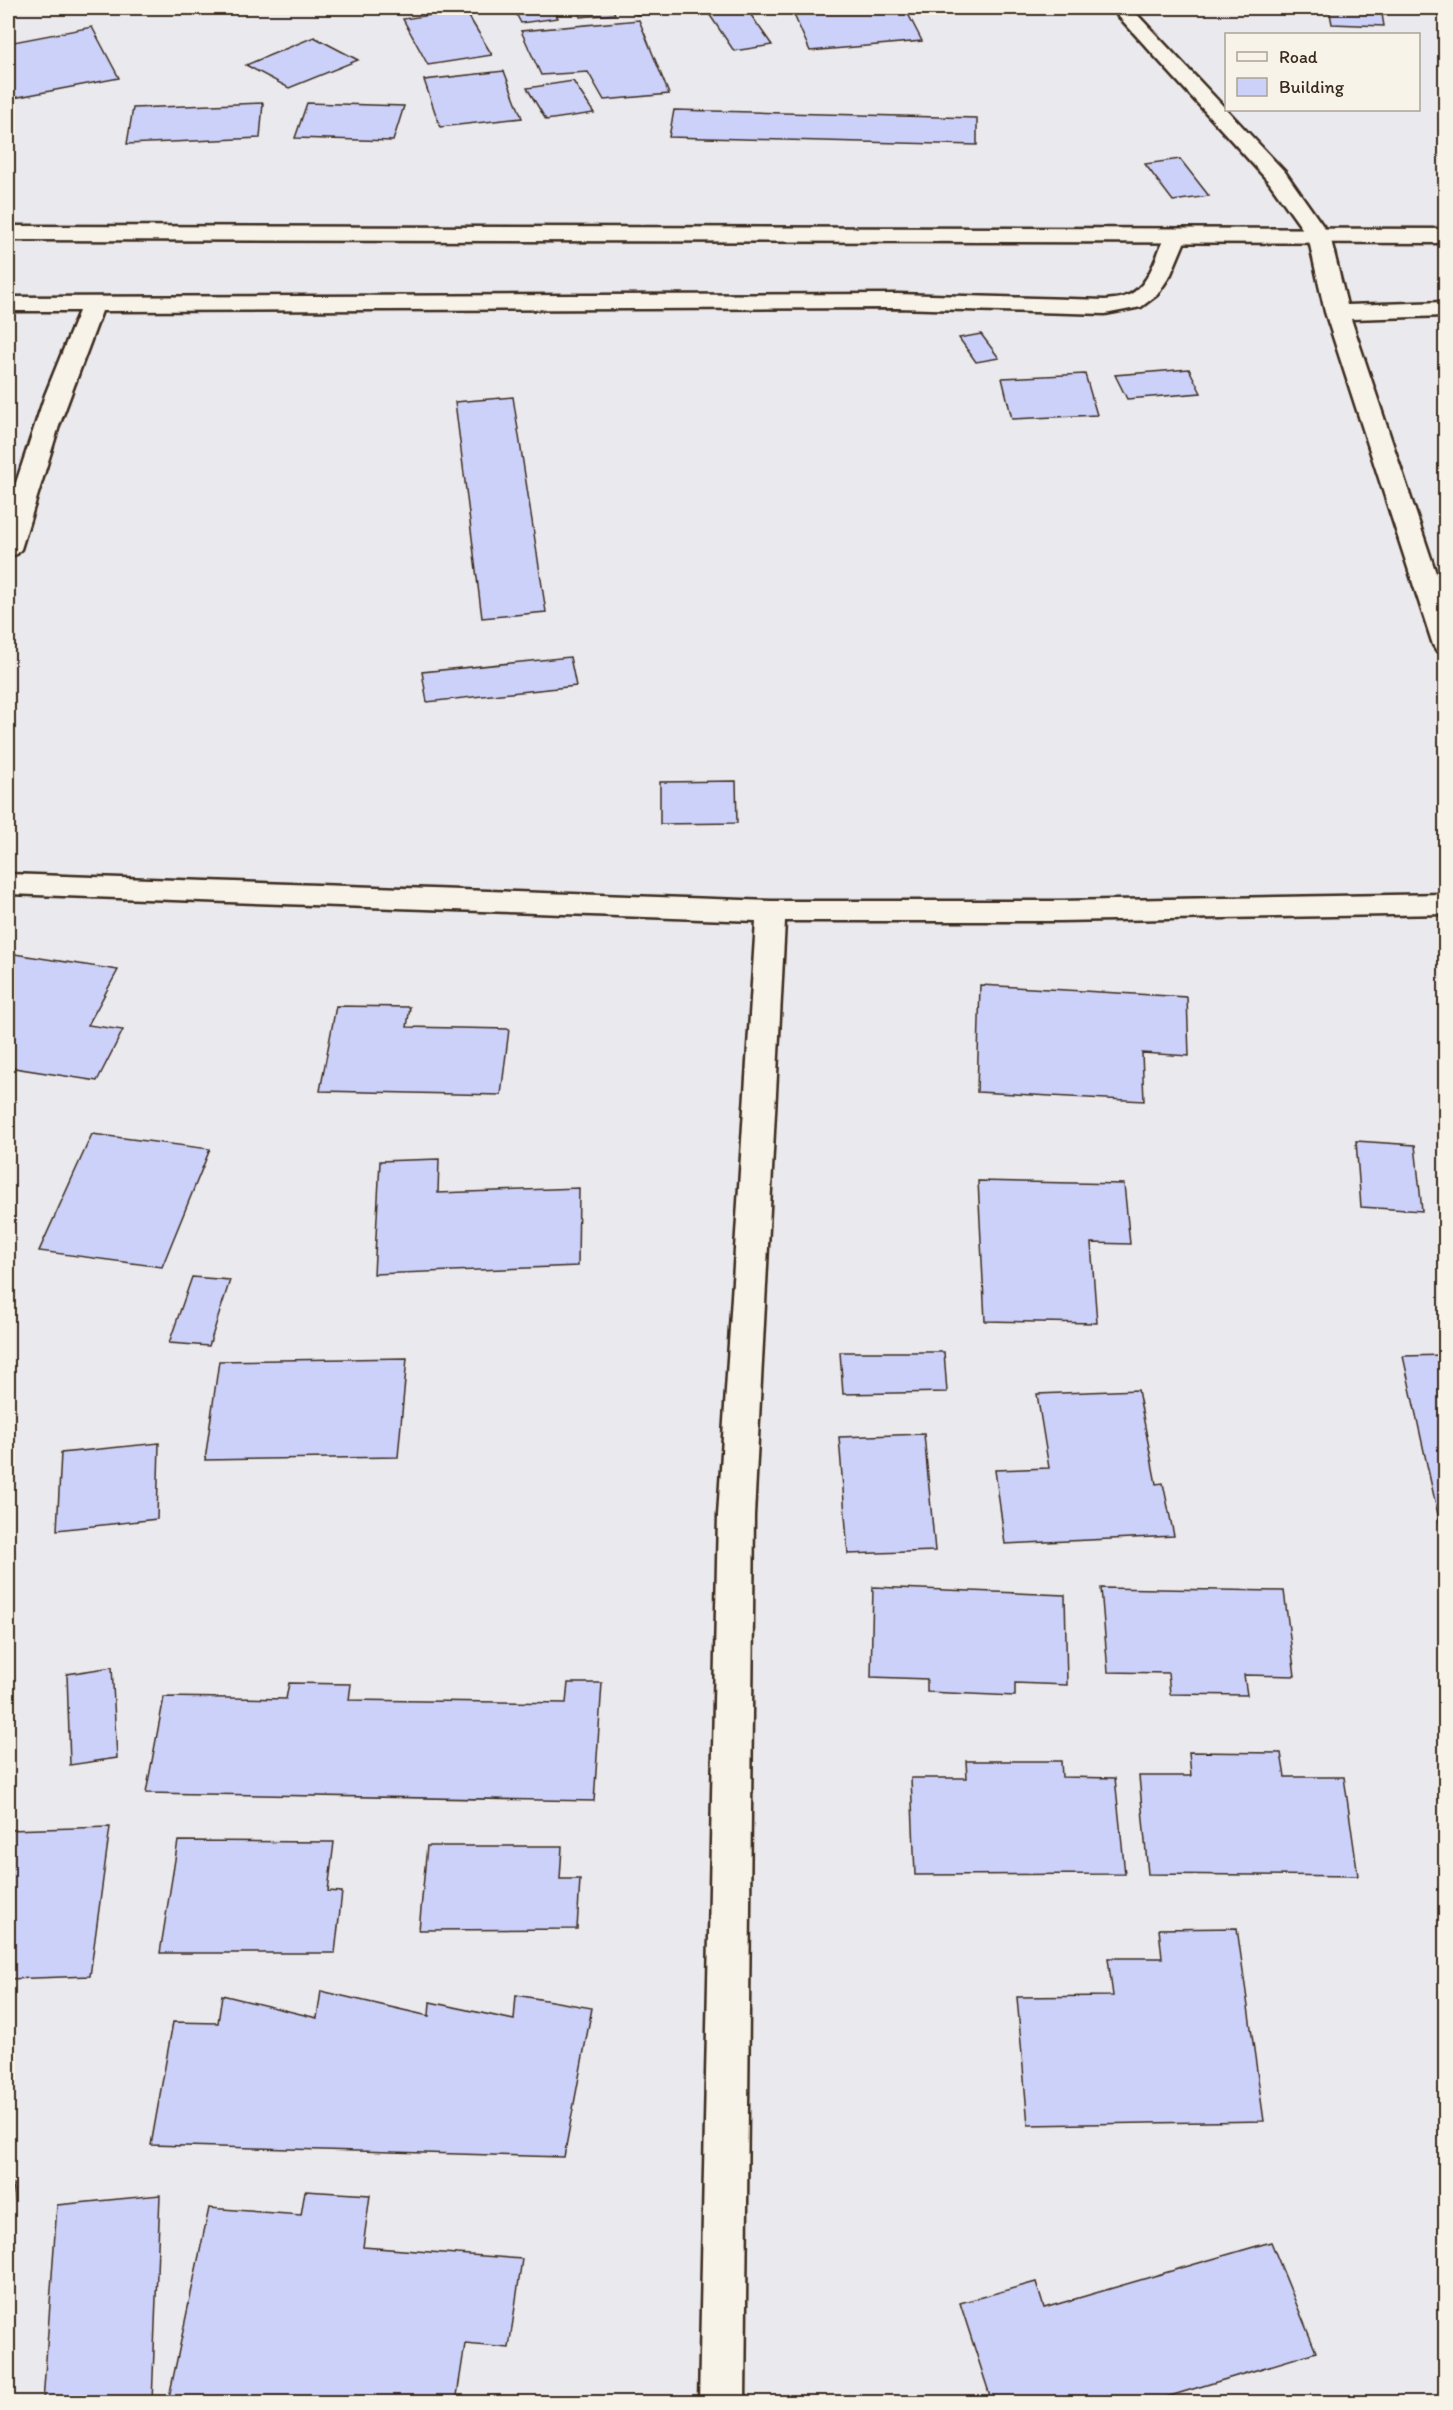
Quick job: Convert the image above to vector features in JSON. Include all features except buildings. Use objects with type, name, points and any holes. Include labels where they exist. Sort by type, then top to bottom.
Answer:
[{"type":"main road","points":[[1121,8],[1277,177],[1319,236],[1337,312],[1446,645]]},
{"type":"main road","points":[[8,232],[1446,236]]},
{"type":"main road","points":[[8,304],[897,301],[1105,307],[1131,303],[1143,297],[1158,279],[1176,236]]},
{"type":"main road","points":[[8,549],[25,485],[65,371],[93,305]]},
{"type":"main road","points":[[1337,312],[1446,309]]},
{"type":"main road","points":[[8,884],[771,911],[1059,911],[1446,904]]},
{"type":"main road","points":[[722,2403],[736,1515],[771,911]]}]
